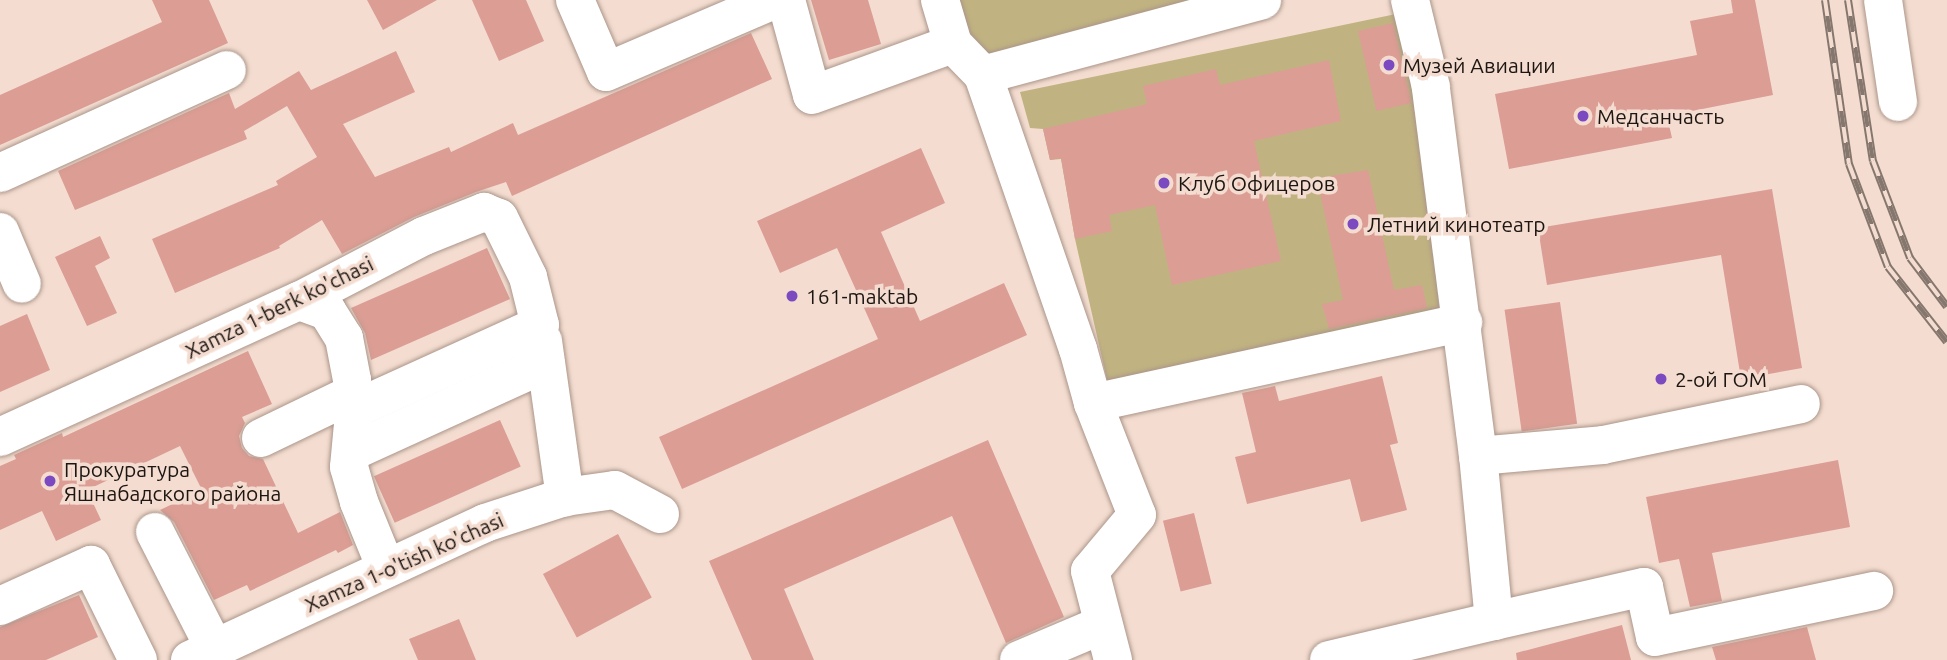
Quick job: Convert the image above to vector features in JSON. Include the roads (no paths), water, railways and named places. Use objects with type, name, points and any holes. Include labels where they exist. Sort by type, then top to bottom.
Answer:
[{"type":"street","points":[[575,0],[606,72],[775,0]]},
{"type":"street","points":[[786,0],[812,95],[953,44]]},
{"type":"street","points":[[940,0],[953,44],[983,75],[1078,349],[1093,403],[1137,515],[1090,571],[1107,642],[1019,660]]},
{"type":"street","points":[[983,75],[1262,0]]},
{"type":"street","points":[[1410,0],[1431,87],[1478,456],[1494,621]]},
{"type":"street","points":[[1883,0],[1898,102]]},
{"type":"street","points":[[0,173],[227,70]]},
{"type":"street","name":"Xamza 1-berk ko'chasi","points":[[0,436],[299,301],[424,236],[484,212],[499,218],[528,277],[540,325],[565,497]]},
{"type":"street","points":[[0,232],[22,284]]},
{"type":"street","points":[[299,301],[327,312],[344,338],[352,402],[349,467],[359,502],[386,568]]},
{"type":"street","points":[[1093,403],[1462,322]]},
{"type":"street","points":[[261,438],[540,325]]},
{"type":"street","points":[[351,452],[546,363]]},
{"type":"street","points":[[1478,456],[1603,444],[1801,404]]},
{"type":"street","name":"Xamza 1-o'tish ko'chasi","points":[[202,654],[485,523],[565,497],[615,490],[660,514]]},
{"type":"street","points":[[155,532],[202,654]]},
{"type":"street","points":[[0,606],[91,565],[138,660]]},
{"type":"street","points":[[1329,660],[1644,587],[1655,637],[1874,591]]},
{"type":"railway","points":[[1825,0],[1849,164],[1888,267],[1947,342]]},
{"type":"railway","points":[[1848,0],[1873,161],[1910,258],[1947,307]]},
{"type":"place","name":"Музей Авиации","points":[[1389,65]]},
{"type":"place","name":"Медсанчасть","points":[[1583,116]]},
{"type":"place","name":"Клуб Офицеров","points":[[1164,183]]},
{"type":"place","name":"Летний кинотеатр","points":[[1353,224]]},
{"type":"place","name":"161-maktab","points":[[792,296]]},
{"type":"place","name":"2-ой ГОМ","points":[[1661,379]]},
{"type":"place","name":"Прокуратура Яшнабадского района","points":[[50,481]]}]
